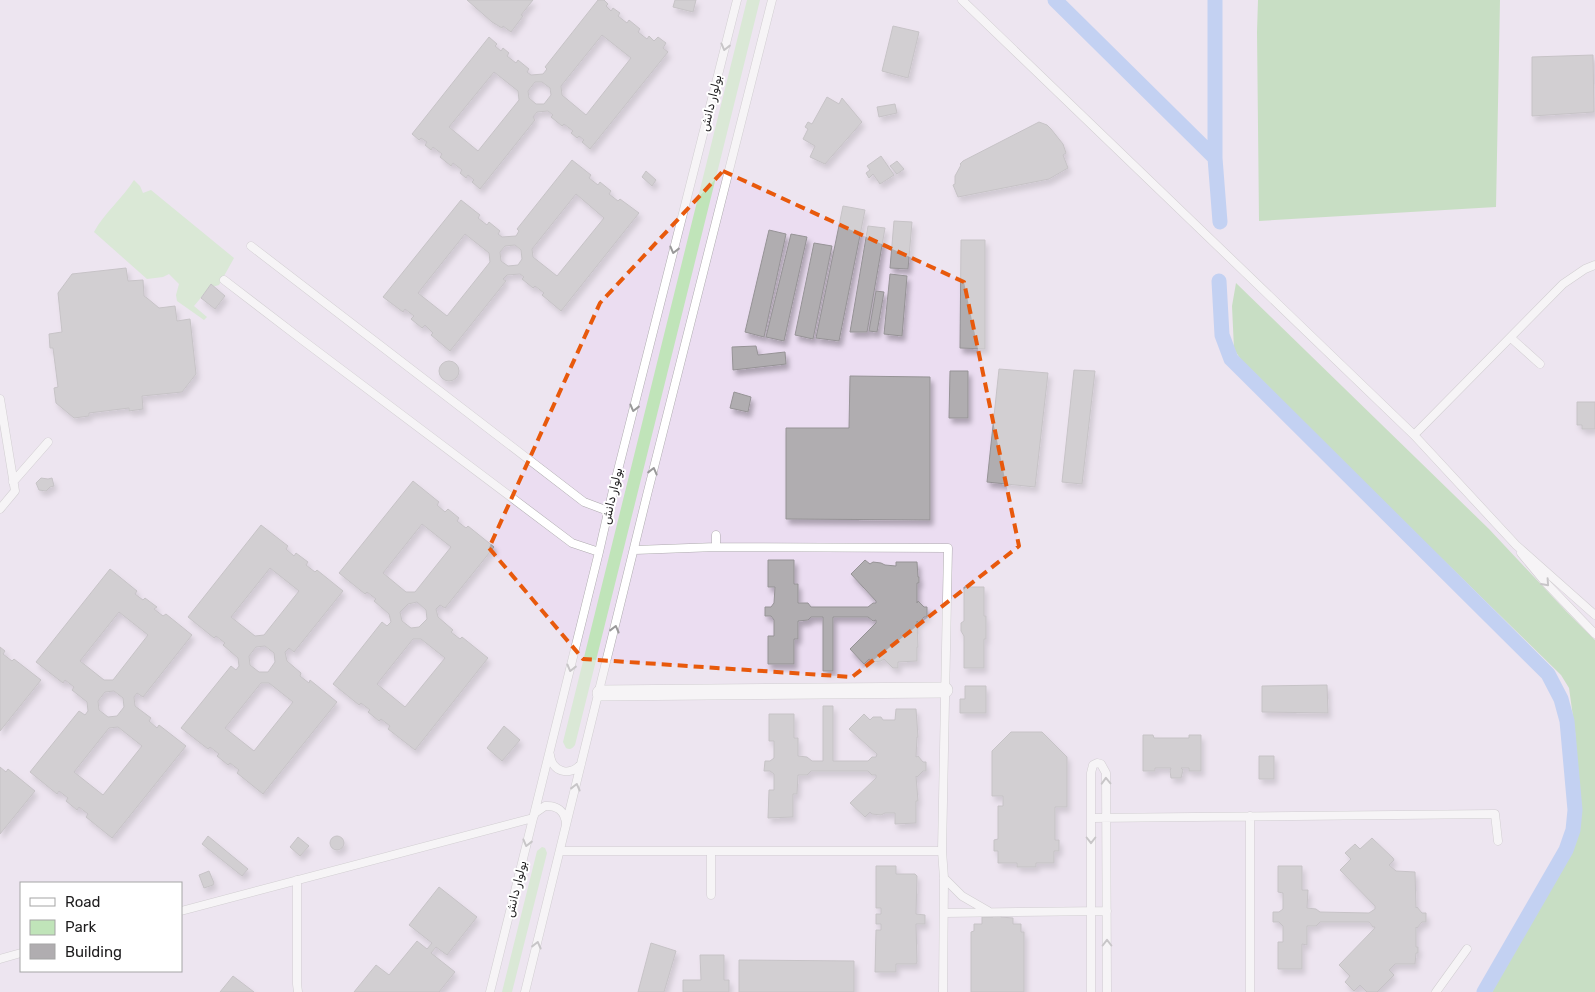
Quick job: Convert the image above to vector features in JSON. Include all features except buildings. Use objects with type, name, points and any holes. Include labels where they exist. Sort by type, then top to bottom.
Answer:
[{"type":"street","points":[[600,693],[945,690]]},
{"type":"lane","name":"بولوار دانش","points":[[490,992],[608,511],[737,0]]},
{"type":"lane","points":[[525,992],[772,0]]},
{"type":"lane","points":[[962,0],[1414,435],[1516,545],[1595,615]]},
{"type":"lane","points":[[251,246],[584,502],[608,511]]},
{"type":"lane","points":[[1414,435],[1563,284],[1585,269],[1595,265]]},
{"type":"lane","points":[[224,280],[572,543],[599,552]]},
{"type":"lane","points":[[1511,338],[1540,364]]},
{"type":"lane","points":[[0,399],[15,491],[0,509]]},
{"type":"lane","points":[[13,482],[48,442]]},
{"type":"lane","points":[[716,535],[716,547]]},
{"type":"lane","points":[[1516,545],[1546,583],[1595,634]]},
{"type":"lane","points":[[635,550],[716,547],[948,548],[942,851],[944,878],[943,992]]},
{"type":"lane","points":[[550,751],[551,763],[559,771],[565,772],[576,769],[583,759]]},
{"type":"lane","points":[[1091,992],[1091,773],[1093,766],[1101,764],[1106,773],[1107,992]]},
{"type":"lane","points":[[182,911],[533,818],[535,813],[545,806],[556,807],[565,816],[566,828]]},
{"type":"lane","points":[[1091,818],[1494,814],[1498,841]]},
{"type":"lane","points":[[1250,816],[1250,992]]},
{"type":"lane","points":[[560,851],[942,851]]},
{"type":"lane","points":[[711,851],[711,895]]},
{"type":"lane","points":[[944,878],[962,896],[990,912]]},
{"type":"lane","points":[[297,880],[298,992]]},
{"type":"lane","points":[[944,913],[1106,911]]},
{"type":"lane","points":[[1436,992],[1467,948]]},
{"type":"lane","points":[[0,959],[20,953]]},
{"type":"highlighted area","points":[[723,171],[964,282],[1019,546],[852,677],[583,659],[489,548],[600,303]]},
{"type":"shaded area","points":[[0,0],[1595,0],[1595,992],[0,992]]},
{"type":"green space","points":[[747,0],[760,0],[575,745],[569,749],[566,748],[563,742]]},
{"type":"green space","points":[[1258,0],[1500,0],[1496,207],[1259,221]]},
{"type":"green space","points":[[134,180],[140,186],[143,193],[151,190],[234,258],[219,285],[209,288],[194,306],[207,317],[204,320],[177,301],[176,295],[179,284],[169,274],[163,277],[147,279],[94,232]]},
{"type":"green space","points":[[1236,283],[1489,529],[1595,640],[1595,992],[1492,992],[1566,860],[1581,822],[1575,731],[1569,688],[1561,675],[1245,366],[1234,349],[1232,306]]},
{"type":"green space","points":[[542,847],[545,848],[547,853],[512,992],[502,992],[537,851]]},
{"type":"waterway","points":[[1055,0],[1215,158]]},
{"type":"waterway","points":[[1215,0],[1215,158],[1220,222]]},
{"type":"waterway","points":[[1219,281],[1222,335],[1231,359],[1548,674],[1561,699],[1567,721],[1575,810],[1573,830],[1566,850],[1484,992]]}]
